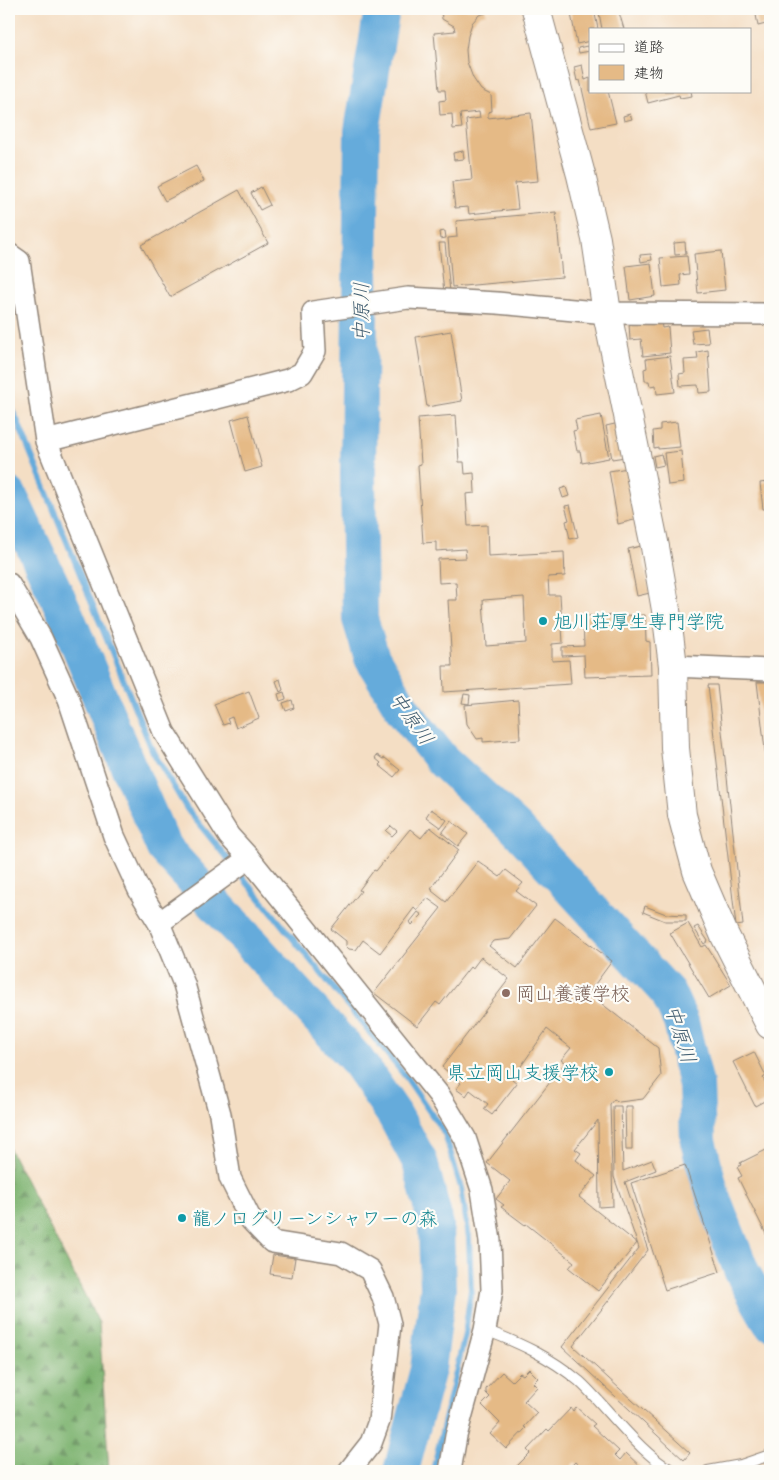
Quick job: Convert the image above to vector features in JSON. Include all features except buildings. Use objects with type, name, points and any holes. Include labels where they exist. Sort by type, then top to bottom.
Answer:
[{"type":"street","points":[[536,9],[581,175],[596,240],[607,313],[655,547],[666,610],[672,666],[675,748],[682,815],[697,871],[724,934],[770,1025]]},
{"type":"street","points":[[9,254],[19,261],[46,442],[164,732],[245,861],[439,1095],[465,1138],[482,1190],[490,1241],[492,1290],[485,1330],[456,1436],[450,1471]]},
{"type":"street","points":[[46,442],[288,380],[302,373],[315,351],[313,312],[408,298],[607,313],[770,314]]},
{"type":"street","points":[[9,584],[41,638],[69,700],[114,836],[139,890],[163,920],[184,984],[220,1114],[230,1178],[251,1220],[272,1242],[341,1253],[370,1270],[383,1296],[390,1324],[379,1421],[371,1443],[350,1471]]},
{"type":"street","points":[[672,666],[770,670]]},
{"type":"street","points":[[163,920],[245,861]]},
{"type":"lane","points":[[485,1330],[534,1350],[579,1382],[640,1445],[667,1469],[676,1471]]},
{"type":"lane","points":[[708,1471],[741,1465],[770,1455]]},
{"type":"green space","points":[[9,1148],[99,1323],[109,1471],[9,1471]]},
{"type":"waterway","name":"中原川","points":[[382,9],[362,131],[358,475],[360,619],[372,658],[403,710],[441,759],[516,828],[668,993],[681,1022],[696,1085],[698,1141],[712,1196],[742,1272],[770,1322]]},
{"type":"waterway","points":[[9,405],[17,420],[153,752],[187,809],[406,1077],[445,1134],[461,1188],[469,1238],[471,1290],[465,1334],[433,1471]]},
{"type":"waterway","points":[[9,495],[67,617],[164,848],[356,1059],[394,1114],[420,1162],[436,1225],[438,1289],[428,1369],[401,1471]]},
{"type":"place","name":"旭川荘厚生専門学院","points":[[543,621]]},
{"type":"place","name":"岡山養護学校","points":[[506,993]]},
{"type":"place","name":"県立岡山支援学校","points":[[609,1072]]},
{"type":"place","name":"龍ノ口グリーンシャワーの森","points":[[182,1218]]}]
